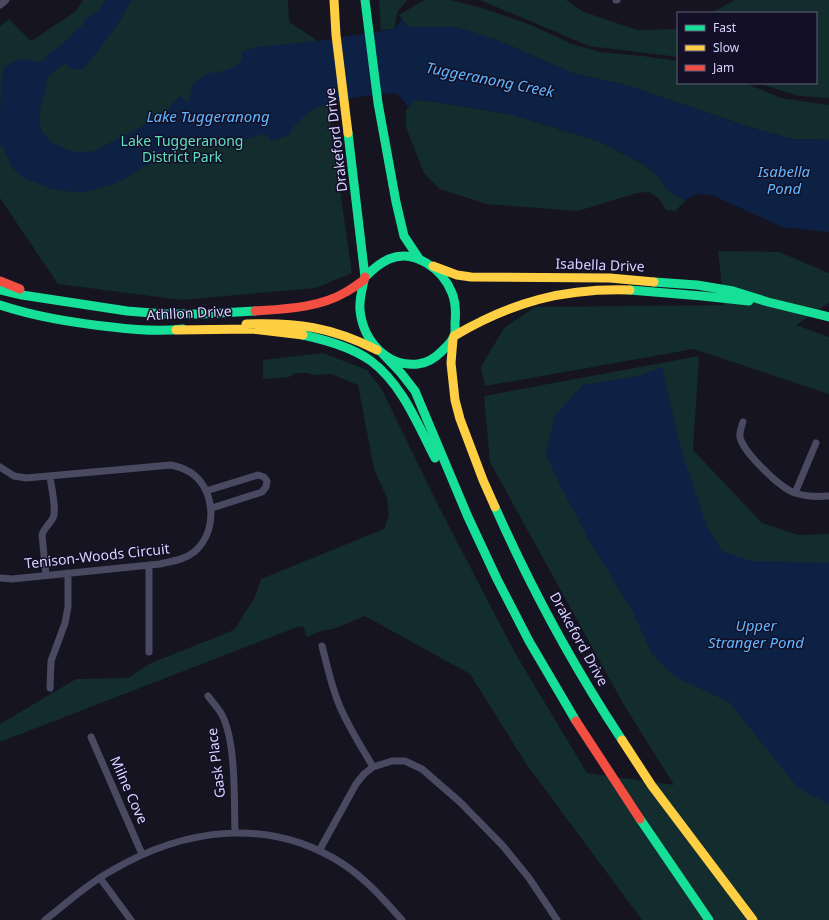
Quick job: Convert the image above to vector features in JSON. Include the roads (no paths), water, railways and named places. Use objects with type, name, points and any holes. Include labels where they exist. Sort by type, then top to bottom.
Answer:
[{"type":"main road","name":"Drakeford Drive","points":[[334,0],[336,35],[364,254],[364,278]]},
{"type":"main road","points":[[365,0],[378,103],[401,226],[404,236],[420,260]]},
{"type":"main road","points":[[379,352],[399,363],[409,365],[425,363],[432,360],[441,352],[453,338],[456,311],[454,296],[443,276],[431,265],[410,256],[393,257],[382,262],[364,278],[360,299],[360,309],[361,321],[366,334],[379,352],[401,373],[415,391],[468,516],[497,579],[551,680],[599,758],[708,920]]},
{"type":"main road","name":"Isabella Drive","points":[[431,265],[471,277],[610,278],[697,285],[733,291],[768,302],[829,317]]},
{"type":"main road","name":"Athllon Drive","points":[[0,290],[90,306],[156,314],[223,313],[289,308],[312,304],[345,292],[364,278]]},
{"type":"main road","points":[[0,281],[22,293]]},
{"type":"main road","name":"Isabella Drive","points":[[453,338],[490,316],[512,307],[573,292],[633,291],[768,302]]},
{"type":"main road","name":"Athllon Drive","points":[[0,305],[35,315],[94,326],[135,330],[176,330],[273,322],[305,325],[338,332],[363,342],[379,352]]},
{"type":"main road","points":[[176,330],[200,331],[252,329],[277,331],[330,342],[354,350],[365,357],[383,371],[398,390],[428,443],[456,502],[468,516]]},
{"type":"main road","name":"Drakeford Drive","points":[[453,338],[451,363],[455,400],[460,419],[483,480],[513,547],[576,667],[613,727],[652,786],[753,920]]},
{"type":"street","points":[[0,5],[6,0]]},
{"type":"street","points":[[744,422],[741,428],[740,436],[744,446],[774,481],[795,493],[813,497],[829,496]]},
{"type":"street","points":[[795,493],[816,443]]},
{"type":"street","name":"Tenison-Woods Circuit","points":[[0,467],[9,474],[26,478],[171,465],[184,468],[194,475],[203,485],[212,508],[207,533],[199,547],[179,560],[149,565],[12,579],[0,578]]},
{"type":"street","points":[[206,491],[258,475],[264,477],[267,481],[266,487],[262,492],[212,508]]},
{"type":"street","points":[[46,575],[42,535],[53,518],[54,511],[50,476]]},
{"type":"street","points":[[149,565],[149,652]]},
{"type":"street","points":[[50,688],[51,661],[65,623],[68,607],[68,573]]},
{"type":"street","points":[[322,646],[339,703],[350,727],[373,767]]},
{"type":"street","name":"Gask Place","points":[[208,696],[224,718],[230,742],[235,833]]},
{"type":"street","name":"Milne Cove","points":[[91,737],[142,854]]},
{"type":"street","points":[[319,851],[356,784],[364,774],[373,767],[392,761],[405,761],[422,769],[460,802],[503,846],[529,878],[557,920]]},
{"type":"street","points":[[46,920],[100,878],[142,854],[188,839],[235,833],[268,835],[289,839],[319,851],[343,864],[364,880],[384,899],[402,920]]},
{"type":"street","points":[[100,878],[131,920]]},
{"type":"water","name":"Isabella Pond","points":[[105,0],[131,0],[115,27],[83,69],[71,69],[66,63],[47,78],[45,93],[40,109],[39,123],[43,133],[51,142],[77,153],[94,151],[166,114],[172,104],[180,96],[188,102],[192,86],[196,81],[210,71],[212,74],[227,70],[237,65],[242,57],[242,52],[256,47],[318,41],[394,29],[402,19],[408,27],[456,27],[497,40],[572,73],[629,86],[749,127],[792,139],[829,140],[829,232],[782,227],[712,195],[696,194],[686,200],[673,194],[665,188],[660,178],[645,165],[598,141],[513,115],[419,100],[414,101],[408,107],[399,95],[392,93],[342,100],[319,107],[308,113],[298,122],[292,129],[290,135],[271,141],[268,136],[263,134],[234,143],[218,145],[201,141],[194,148],[178,150],[147,165],[117,183],[81,193],[52,189],[24,178],[13,169],[4,149],[0,145],[1,94],[4,68],[22,59],[43,61],[47,55],[72,36],[73,32],[84,24],[84,20],[96,12]]},
{"type":"water","name":"Upper Stranger Pond","points":[[662,367],[681,450],[707,527],[722,551],[751,561],[829,563],[829,804],[799,789],[729,702],[675,677],[652,654],[633,612],[590,542],[558,481],[546,454],[555,415],[583,385],[639,376]]},
{"type":"water label","name":"Tuggeranong Creek","points":[[490,80]]},
{"type":"water label","name":"Lake Tuggeranong","points":[[208,117]]},
{"type":"park label","name":"Lake Tuggeranong District Park","points":[[182,150]]}]
